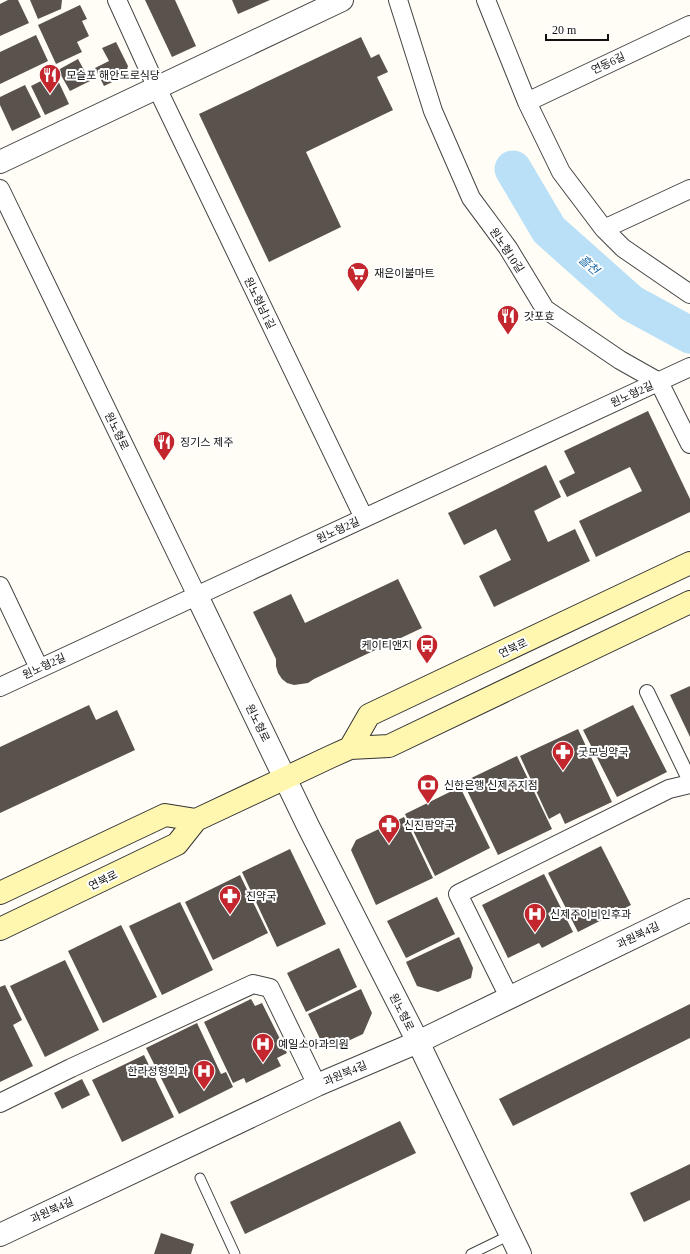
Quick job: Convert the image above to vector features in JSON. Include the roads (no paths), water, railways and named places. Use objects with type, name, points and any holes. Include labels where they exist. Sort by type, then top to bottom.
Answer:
[{"type":"main road","name":"연북로","points":[[350,748],[369,716],[690,564]]},
{"type":"main road","name":"연북로","points":[[0,929],[177,844],[196,820],[284,778],[350,748],[389,746],[690,602]]},
{"type":"main road","points":[[0,893],[165,815],[196,820]]},
{"type":"street","name":"원노형남1길","points":[[117,0],[157,88],[364,518]]},
{"type":"street","points":[[0,162],[342,0]]},
{"type":"street","name":"원노형10길","points":[[398,0],[433,111],[471,198],[508,248],[545,309],[620,360],[675,374]]},
{"type":"street","points":[[486,0],[527,102],[561,172],[604,229],[623,248],[690,294]]},
{"type":"street","name":"연동6길","points":[[527,102],[690,25]]},
{"type":"street","name":"원노형로","points":[[0,189],[284,778],[418,1042],[515,1245]]},
{"type":"street","points":[[604,229],[690,189]]},
{"type":"street","points":[[675,374],[690,444]]},
{"type":"street","name":"원노형2길","points":[[0,686],[675,374]]},
{"type":"street","points":[[0,586],[39,668]]},
{"type":"street","points":[[509,997],[458,894],[669,789],[690,782],[647,692]]},
{"type":"street","name":"과원북4길","points":[[0,1235],[317,1085],[418,1042],[690,910]]},
{"type":"street","points":[[0,1103],[71,1068],[253,984],[270,988],[317,1085]]},
{"type":"lane","points":[[200,1178],[235,1254]]},
{"type":"lane","points":[[471,1254],[515,1245]]},
{"type":"waterway","name":"흘천","points":[[513,169],[549,230],[631,303],[690,335]]},
{"type":"place","name":"모슬포 해안도로식당","points":[[50,94]]},
{"type":"place","name":"재은이불마트","points":[[358,292]]},
{"type":"place","name":"갓포효","points":[[508,336]]},
{"type":"place","name":"징기스 제주","points":[[164,462]]},
{"type":"place","name":"케이티앤지","points":[[427,664]]},
{"type":"place","name":"굿모닝약국","points":[[563,772]]},
{"type":"place","name":"신한은행 신제주지점","points":[[428,804]]},
{"type":"place","name":"신진팜약국","points":[[389,844]]},
{"type":"place","name":"진약국","points":[[230,916]]},
{"type":"place","name":"신제주이비인후과","points":[[535,934]]},
{"type":"place","name":"예일소아과의원","points":[[263,1064]]},
{"type":"place","name":"한라정형외과","points":[[204,1090]]}]
